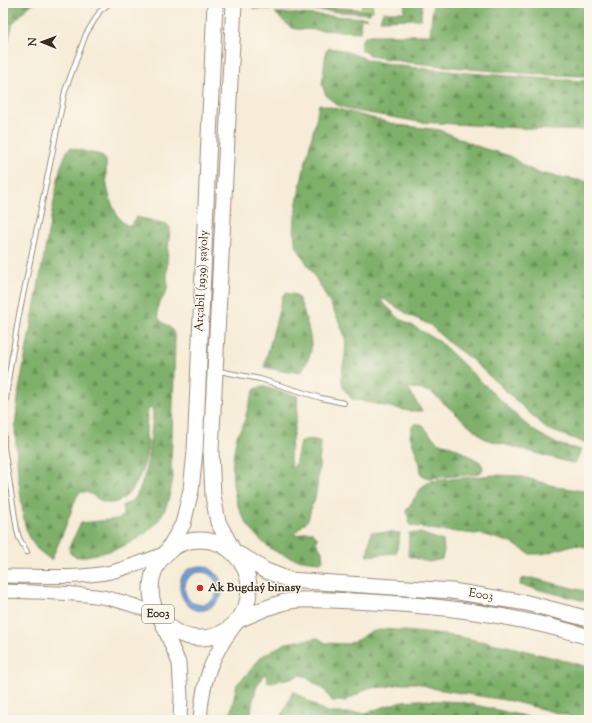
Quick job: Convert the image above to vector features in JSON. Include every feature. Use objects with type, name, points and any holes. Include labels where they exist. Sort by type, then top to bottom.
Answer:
[{"type":"highway","name":"Arçabil (1939) şaýoly","points":[[166,553],[183,524],[191,490],[195,451],[216,3]]},
{"type":"highway","name":"Arçabil (1939) şaýoly","points":[[234,552],[218,522],[213,496],[211,450],[214,370],[235,5]]},
{"type":"highway","name":"E003","points":[[589,619],[527,603],[460,592],[421,588],[289,580],[264,570],[221,544],[207,539],[192,540],[178,544],[166,553],[158,563],[153,576],[151,589],[153,602],[158,614],[168,626],[182,635],[197,638],[213,637],[227,630],[239,620],[271,606],[289,601],[322,600],[418,605],[479,612],[522,620],[589,637]]},
{"type":"highway","name":"E003","points":[[234,552],[243,563],[249,577],[250,592],[246,607],[239,620]]},
{"type":"main road","points":[[3,576],[85,576],[129,567],[166,553]]},
{"type":"main road","points":[[3,592],[58,592],[103,597],[158,614],[179,663],[181,697],[180,720]]},
{"type":"main road","points":[[200,720],[202,696],[211,663],[223,641],[239,620]]},
{"type":"lane","points":[[26,552],[17,530],[4,447],[4,416],[9,374],[19,312],[65,91],[86,34],[100,11],[110,3]]},
{"type":"lane","points":[[214,370],[260,380],[321,398],[344,403]]},
{"type":"green space","points":[[3,3],[35,3],[29,6],[13,23],[3,20]]},
{"type":"green space","points":[[253,3],[292,3],[292,7],[370,11],[370,14],[292,9],[253,9]]},
{"type":"green space","points":[[292,3],[295,5],[361,9],[363,3],[372,3],[373,11],[292,7]]},
{"type":"green space","points":[[405,3],[422,3],[421,19],[380,20],[383,12],[404,12]]},
{"type":"green space","points":[[433,3],[589,3],[589,76],[550,75],[470,69],[406,62],[371,56],[361,49],[362,40],[369,35],[430,35]]},
{"type":"green space","points":[[275,13],[368,18],[361,19],[360,32],[296,29],[291,28]]},
{"type":"green space","points":[[3,20],[13,23],[8,42],[6,44],[3,42]]},
{"type":"green space","points":[[329,48],[342,50],[369,60],[399,66],[468,73],[589,81],[589,130],[553,130],[420,122],[351,110],[335,104],[326,95],[322,85],[326,51]]},
{"type":"green space","points":[[319,104],[398,125],[440,130],[482,148],[510,156],[524,166],[538,173],[589,182],[589,442],[583,442],[547,429],[471,359],[449,343],[430,325],[409,315],[384,299],[381,301],[399,318],[439,341],[522,421],[536,432],[557,444],[581,450],[575,464],[485,439],[431,392],[407,387],[422,411],[409,411],[352,399],[345,390],[342,381],[346,348],[344,334],[329,301],[297,247],[294,235],[295,219],[302,178]]},
{"type":"green space","points":[[70,148],[101,155],[106,160],[106,182],[114,210],[122,221],[131,226],[136,217],[167,224],[170,228],[167,264],[168,288],[157,312],[162,322],[172,330],[175,340],[171,468],[173,476],[165,510],[151,529],[143,535],[118,548],[99,554],[79,557],[70,553],[69,547],[81,523],[118,519],[123,516],[123,505],[131,502],[136,496],[141,486],[147,461],[153,415],[152,407],[148,410],[146,425],[148,443],[145,461],[133,488],[120,500],[112,503],[103,502],[89,493],[81,492],[77,496],[51,560],[37,549],[28,536],[24,521],[18,476],[15,427],[19,390],[60,169],[67,151]]},
{"type":"green space","points":[[287,293],[296,295],[301,303],[310,334],[311,352],[302,371],[287,372],[264,367],[283,295]]},
{"type":"green space","points":[[264,387],[297,396],[297,414],[290,452],[292,468],[295,465],[300,442],[310,439],[321,442],[317,488],[314,502],[308,520],[294,534],[297,535],[306,532],[313,532],[318,539],[316,542],[322,552],[323,560],[320,562],[288,557],[275,551],[261,541],[246,522],[236,500],[233,464],[237,437],[244,423],[255,389]]},
{"type":"green space","points":[[416,423],[423,426],[437,442],[454,447],[480,462],[483,467],[482,471],[478,474],[431,478],[421,475],[420,464],[410,436],[412,426]]},
{"type":"green space","points":[[494,475],[519,476],[554,486],[589,492],[589,549],[582,546],[572,545],[542,554],[530,554],[512,543],[485,535],[429,529],[410,525],[408,522],[409,519],[406,511],[422,487],[431,481]]},
{"type":"green space","points":[[371,532],[400,533],[396,553],[367,556]]},
{"type":"green space","points":[[409,533],[420,533],[443,541],[444,551],[442,559],[429,562],[408,556]]},
{"type":"green space","points":[[532,578],[589,592],[589,602],[520,585],[521,579]]},
{"type":"green space","points":[[385,629],[454,636],[507,646],[589,667],[589,720],[511,701],[436,689],[417,683],[405,683],[385,687],[368,688],[345,701],[332,701],[324,689],[306,677],[301,675],[268,683],[265,673],[256,689],[250,720],[229,720],[237,684],[261,657],[271,651],[286,643],[318,638],[326,643],[348,644],[370,632]]},
{"type":"green space","points":[[293,691],[322,710],[332,713],[365,713],[402,701],[420,700],[462,702],[542,720],[280,720]]},
{"type":"water","points":[[204,566],[215,572],[222,582],[223,588],[220,599],[215,604],[204,610],[194,609],[186,604],[181,595],[180,585],[183,575],[190,568]],"holes":[[[200,572],[207,573],[216,581],[217,593],[210,602],[196,604],[190,601],[187,596],[185,584],[193,574]]]},
{"type":"place","name":"Ak Bugdaý binasy","points":[[200,588]]}]
